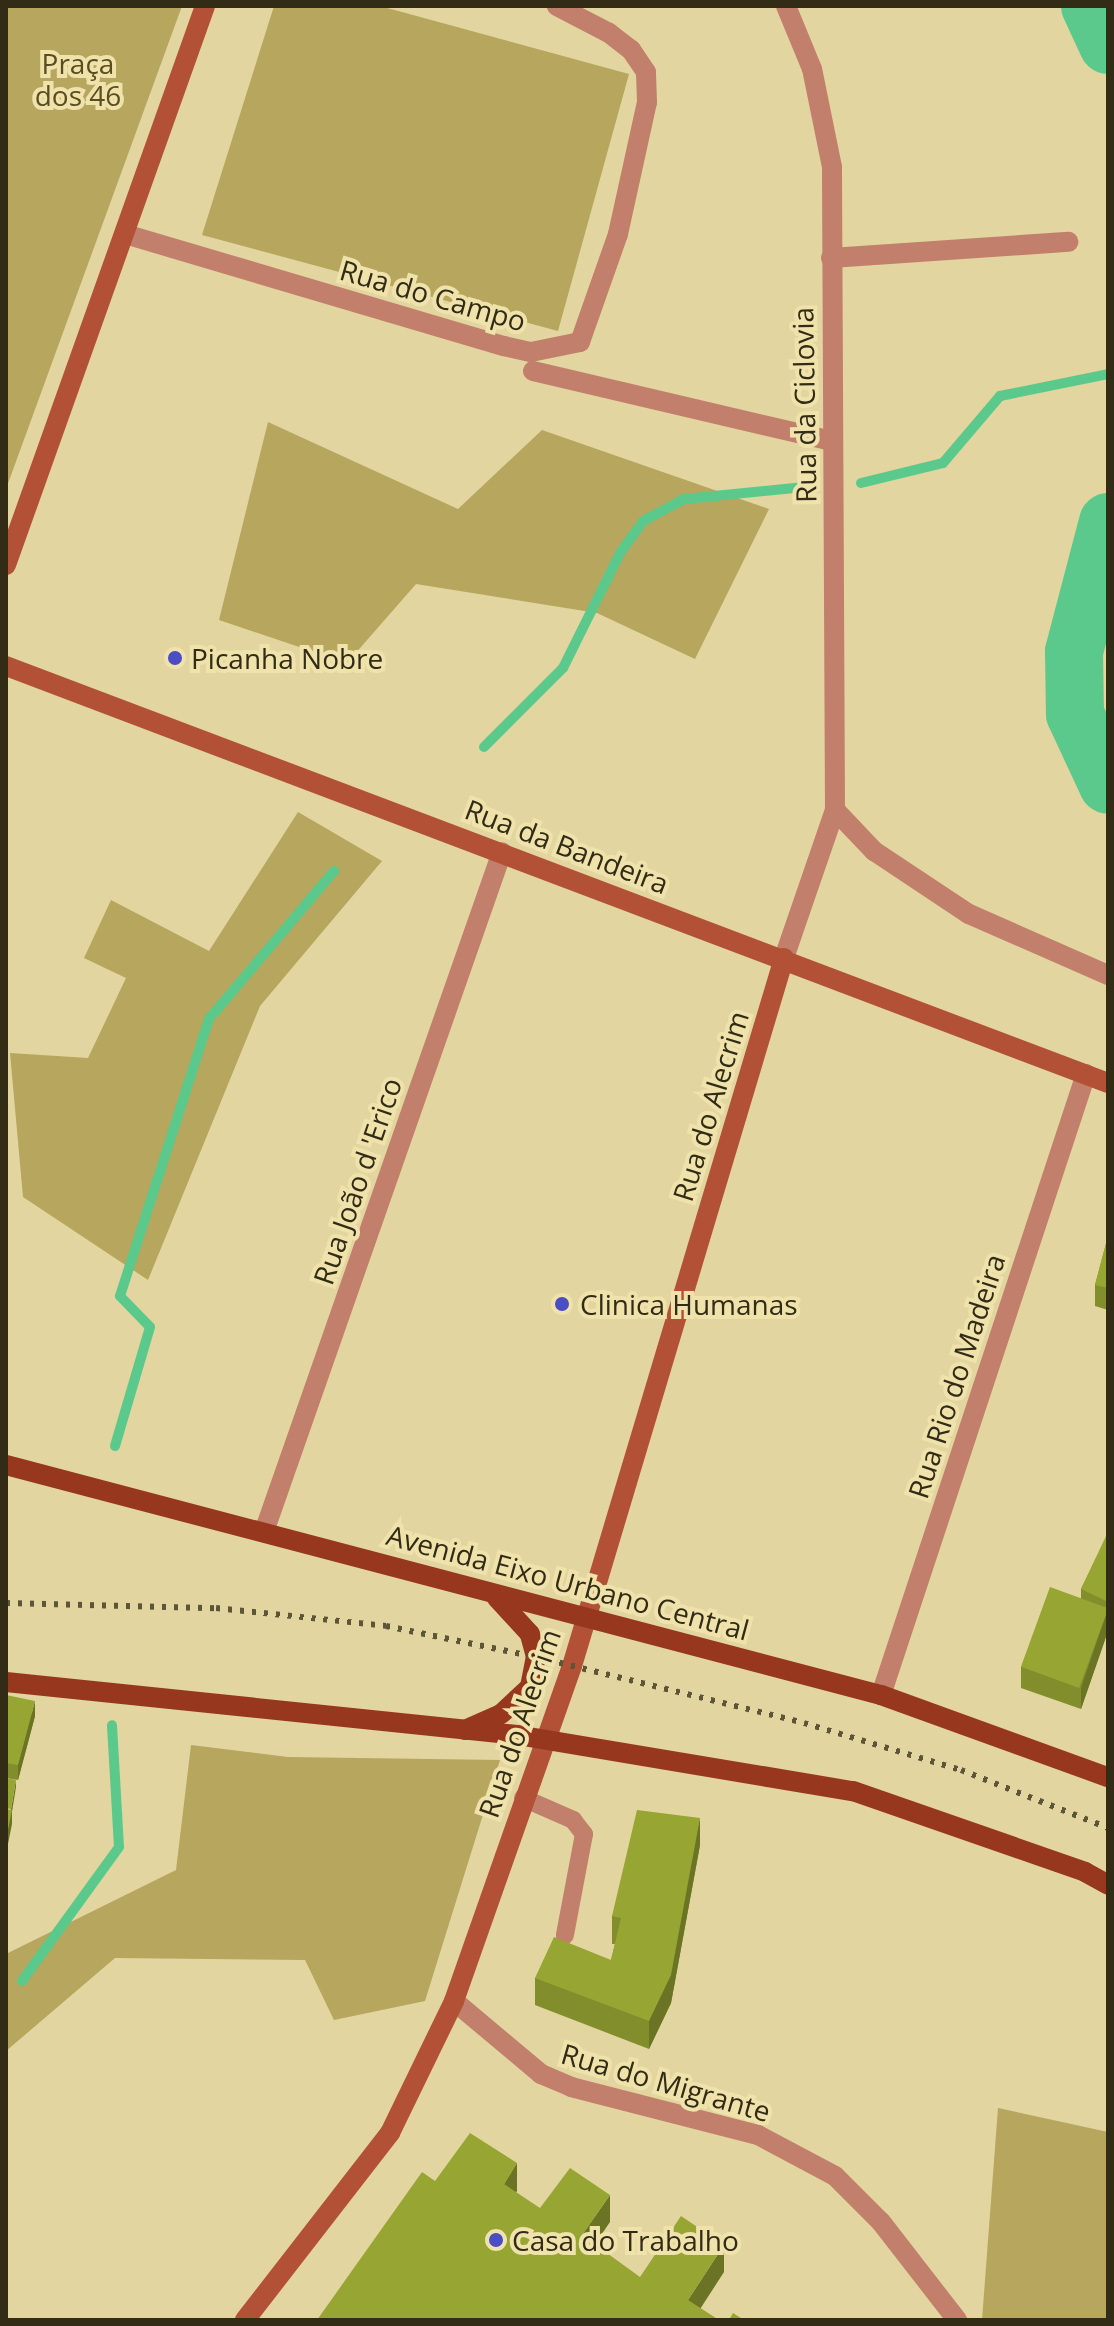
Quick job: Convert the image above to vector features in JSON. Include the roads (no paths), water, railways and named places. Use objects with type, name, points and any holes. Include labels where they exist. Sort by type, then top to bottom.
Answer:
[{"type":"main road","points":[[6,565],[205,6]]},
{"type":"main road","name":"Rua da Bandeira","points":[[6,666],[1108,1083]]},
{"type":"main road","name":"Rua do Alecrim","points":[[245,2320],[390,2133],[454,2001],[586,1617],[784,958]]},
{"type":"main road","name":"Avenida Eixo Urbano Central","points":[[6,1465],[265,1529],[490,1593],[881,1695],[1108,1777]]},
{"type":"main road","points":[[461,1732],[517,1702],[530,1687],[536,1657],[530,1634],[490,1593]]},
{"type":"main road","points":[[6,1682],[461,1732],[545,1738],[853,1791],[1085,1872],[1108,1885]]},
{"type":"street","name":"Rua do Campo","points":[[125,234],[504,346],[531,352],[580,342],[618,234],[647,102],[646,72],[631,50],[609,33],[557,6]]},
{"type":"street","name":"Rua da Ciclovia","points":[[784,958],[835,810],[830,154],[812,69],[786,6]]},
{"type":"street","points":[[831,258],[1068,242]]},
{"type":"street","points":[[533,371],[832,441]]},
{"type":"street","points":[[835,810],[874,851],[969,914],[1108,975]]},
{"type":"street","name":"Rua João d 'Erico","points":[[265,1529],[502,852]]},
{"type":"street","name":"Rua Rio do Madeira","points":[[881,1695],[1086,1074]]},
{"type":"street","name":"Rua do Migrante","points":[[454,2001],[541,2074],[571,2087],[758,2135],[812,2162],[872,2212],[957,2320]]},
{"type":"lane","points":[[523,1798],[573,1820],[584,1834],[565,1935]]},
{"type":"waterway","points":[[1090,6],[1108,45]]},
{"type":"waterway","points":[[861,483],[943,463],[1000,396],[1108,374]]},
{"type":"waterway","points":[[484,747],[563,668],[620,553],[643,521],[684,499],[804,487]]},
{"type":"waterway","points":[[1108,522],[1074,652],[1075,714],[1108,785]]},
{"type":"waterway","points":[[115,1446],[150,1327],[120,1296],[209,1019],[334,871]]},
{"type":"waterway","points":[[22,1981],[119,1847],[112,1725]]},
{"type":"railway","points":[[6,1603],[216,1608],[386,1626],[536,1657],[804,1723],[961,1770],[1108,1828]]},
{"type":"place","name":"Picanha Nobre","points":[[175,658]]},
{"type":"place","name":"Clinica Humanas","points":[[562,1304]]},
{"type":"place","name":"Casa do Trabalho","points":[[496,2240]]},
{"type":"park label","name":"Praça dos 46","points":[[78,79]]}]
